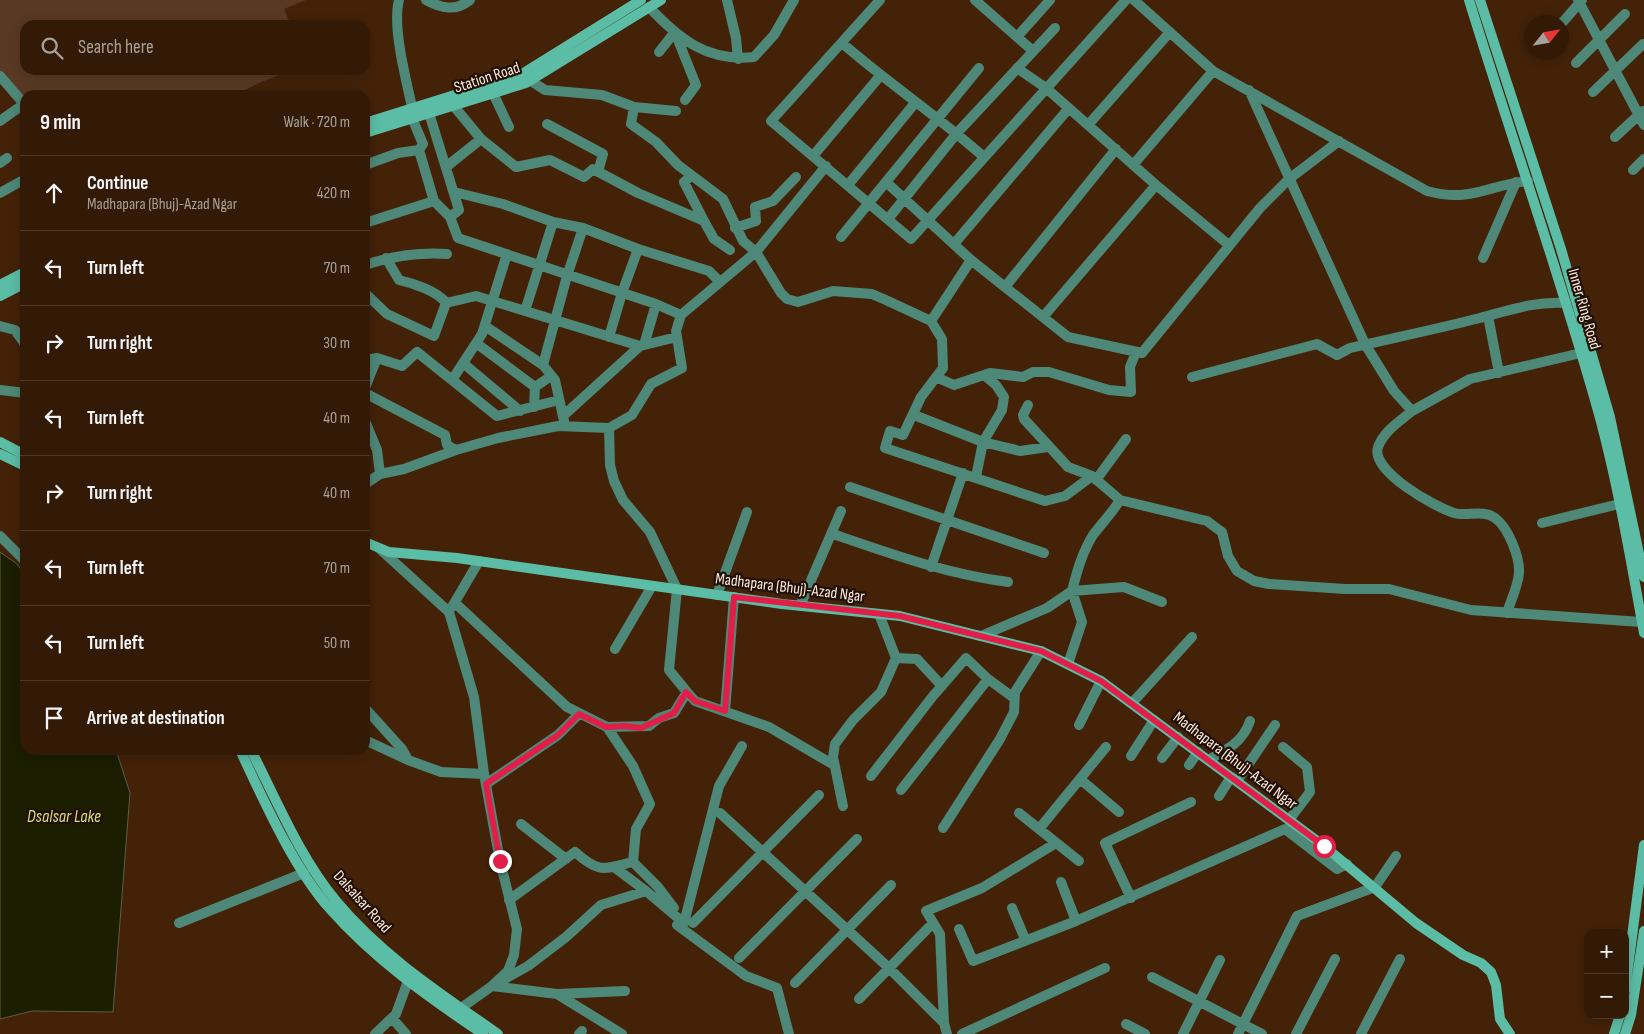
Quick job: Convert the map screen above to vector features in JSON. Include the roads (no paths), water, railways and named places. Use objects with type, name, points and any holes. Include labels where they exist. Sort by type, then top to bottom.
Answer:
[{"type":"street","points":[[399,0],[397,10],[401,49],[412,112],[423,144],[420,150],[434,201],[450,217],[458,238],[567,276],[656,304],[681,315]]},
{"type":"street","points":[[426,0],[447,9],[457,7],[470,0]]},
{"type":"street","name":"Station Road","points":[[370,131],[412,112],[522,74],[645,4],[661,0]]},
{"type":"street","points":[[727,0],[736,38],[738,59]]},
{"type":"street","points":[[645,4],[675,34],[694,47],[738,59],[754,57],[774,35],[794,0]]},
{"type":"street","points":[[880,0],[771,121],[911,239],[1126,0]]},
{"type":"street","points":[[975,0],[1033,51]]},
{"type":"street","points":[[1016,37],[1050,0]]},
{"type":"street","points":[[1134,0],[1213,71],[1427,191],[1446,196],[1466,196],[1516,182],[1528,181]]},
{"type":"street","name":"Inner Ring Road","points":[[1469,0],[1528,181],[1601,420],[1644,633]]},
{"type":"street","name":"Inner Ring Road","points":[[1480,0],[1561,249],[1610,418],[1644,577]]},
{"type":"street","points":[[1569,15],[1580,1],[1598,39],[1642,117],[1616,136]]},
{"type":"street","name":"Station Road","points":[[370,121],[412,112],[429,113],[531,81],[645,4]]},
{"type":"street","points":[[1576,63],[1624,14]]},
{"type":"street","points":[[888,219],[957,133],[1055,28]]},
{"type":"street","points":[[1088,125],[1170,32]]},
{"type":"street","points":[[659,52],[675,34]]},
{"type":"street","points":[[675,34],[696,85],[685,100]]},
{"type":"street","points":[[842,43],[880,76],[957,133],[984,157]]},
{"type":"street","points":[[1593,92],[1643,44]]},
{"type":"street","points":[[841,237],[979,68]]},
{"type":"street","points":[[1017,68],[1046,88],[1156,185],[1229,245]]},
{"type":"street","points":[[1133,165],[1213,71]]},
{"type":"street","points":[[0,76],[20,99]]},
{"type":"street","points":[[813,156],[880,76]]},
{"type":"street","points":[[531,81],[545,90],[602,95],[634,107],[676,111]]},
{"type":"street","points":[[1249,90],[1365,344],[1394,391],[1412,411]]},
{"type":"street","points":[[493,93],[509,127]]},
{"type":"street","points":[[848,185],[915,103]]},
{"type":"street","points":[[453,106],[481,139],[516,168],[550,160],[584,177],[593,169],[638,193],[704,221]]},
{"type":"street","points":[[634,107],[631,124],[656,142],[692,176],[723,199],[735,228],[743,241],[756,252],[781,293],[792,302],[798,302],[833,291],[853,291],[872,294],[931,321],[942,339],[944,363],[921,396],[914,415],[903,435],[890,431],[884,448],[976,477],[1045,502],[1065,496],[1094,478],[1126,439]]},
{"type":"street","points":[[0,121],[20,108]]},
{"type":"street","points":[[954,244],[1069,108]]},
{"type":"street","points":[[429,113],[459,210],[450,217]]},
{"type":"street","points":[[547,124],[603,154],[598,172]]},
{"type":"street","points":[[446,167],[481,139]]},
{"type":"street","points":[[886,182],[971,260],[1068,337],[1142,353],[1260,208],[1288,178],[1339,141]]},
{"type":"street","points":[[1005,287],[1116,149]]},
{"type":"street","points":[[370,163],[398,153],[420,150]]},
{"type":"street","points":[[1633,170],[1644,159]]},
{"type":"street","points":[[370,481],[380,474],[404,469],[456,450],[564,421],[609,428],[632,415],[651,384],[682,368],[677,337],[681,315],[756,252],[826,166]]},
{"type":"street","points":[[692,176],[684,182],[704,221],[714,240],[730,250]]},
{"type":"street","points":[[735,228],[756,221],[754,207],[773,201],[796,177]]},
{"type":"street","points":[[0,193],[20,182]]},
{"type":"street","points":[[1483,258],[1516,182]]},
{"type":"street","points":[[1043,317],[1156,185]]},
{"type":"street","points":[[454,192],[503,204],[553,222],[583,228],[638,249],[709,271],[720,282]]},
{"type":"street","points":[[370,221],[434,201]]},
{"type":"street","points":[[525,312],[553,222]]},
{"type":"street","points":[[543,365],[567,276],[583,228]]},
{"type":"street","points":[[609,337],[638,249]]},
{"type":"street","points":[[370,263],[424,252],[447,254]]},
{"type":"street","points":[[452,380],[476,344],[485,326],[507,254]]},
{"type":"street","points":[[386,258],[399,280],[414,283],[421,288],[432,291],[442,297],[446,303]]},
{"type":"street","points":[[931,321],[971,260]]},
{"type":"street","points":[[0,285],[20,275]]},
{"type":"street","points":[[0,296],[20,286]]},
{"type":"street","points":[[446,303],[476,296],[609,337],[642,345],[677,337]]},
{"type":"street","points":[[370,298],[387,314],[434,336],[446,303]]},
{"type":"street","points":[[1192,376],[1318,344],[1337,355],[1365,344],[1488,316],[1524,305],[1546,302],[1566,303]]},
{"type":"street","points":[[564,421],[642,345],[656,304]]},
{"type":"street","points":[[1488,316],[1499,373]]},
{"type":"street","points":[[0,326],[15,330],[20,335]]},
{"type":"street","points":[[485,326],[543,365],[555,380],[564,421]]},
{"type":"street","points":[[476,344],[535,387]]},
{"type":"street","points":[[370,359],[377,358],[402,366],[417,352],[498,416],[560,400]]},
{"type":"street","points":[[936,377],[954,385],[984,375],[997,373],[1023,377],[1032,372],[1049,372],[1109,390],[1131,392],[1130,367],[1136,352]]},
{"type":"street","points":[[1507,613],[1519,571],[1507,533],[1500,522],[1487,514],[1466,515],[1443,509],[1392,477],[1378,457],[1378,448],[1386,433],[1412,411],[1470,379],[1581,352]]},
{"type":"street","points":[[370,376],[377,358]]},
{"type":"street","points":[[463,363],[520,410]]},
{"type":"street","points":[[976,477],[983,442],[1002,410],[1004,397],[996,384],[984,375]]},
{"type":"street","points":[[535,387],[551,376]]},
{"type":"street","points":[[534,407],[535,387]]},
{"type":"street","points":[[0,390],[20,392]]},
{"type":"street","points":[[370,396],[419,422],[435,428],[445,435],[447,445],[456,450]]},
{"type":"street","points":[[1028,404],[1023,415],[1024,419],[1068,467],[1094,478],[1120,500],[1207,521],[1222,532],[1228,556],[1237,571],[1254,581],[1307,586],[1389,589],[1412,593],[1450,606],[1507,613],[1641,622]]},
{"type":"street","points":[[914,415],[983,442],[1020,451],[1048,447]]},
{"type":"street","points":[[609,428],[610,465],[614,482],[623,500],[650,532],[677,589],[669,670],[695,701],[768,727],[834,765]]},
{"type":"street","points":[[370,433],[377,450],[380,474]]},
{"type":"street","points":[[0,442],[20,452]]},
{"type":"street","points":[[0,454],[20,464]]},
{"type":"street","points":[[932,567],[949,522],[963,473]]},
{"type":"street","points":[[850,487],[1044,553]]},
{"type":"street","points":[[1068,664],[1082,622],[1072,591],[1078,562],[1094,535],[1114,511],[1120,500]]},
{"type":"street","points":[[1542,523],[1619,504]]},
{"type":"street","points":[[800,606],[833,534],[841,511]]},
{"type":"street","points":[[717,596],[746,512]]},
{"type":"street","points":[[833,534],[932,567],[972,578],[1008,582]]},
{"type":"street","points":[[0,536],[20,555]]},
{"type":"street","name":"Madhapara (Bhuj)-Azad Ngar","points":[[370,544],[389,552],[478,561],[717,596],[900,616],[1041,651],[1101,681],[1347,864],[1416,922],[1464,954],[1481,962],[1491,972],[1496,985],[1500,1019],[1510,1034]]},
{"type":"street","points":[[379,548],[548,690],[579,714],[606,727],[648,726],[659,718],[674,713],[686,692]]},
{"type":"street","points":[[478,561],[452,608],[474,697],[485,779],[500,861],[517,929],[514,955],[508,971],[492,986]]},
{"type":"street","points":[[615,649],[652,586]]},
{"type":"street","points":[[981,636],[1048,608],[1072,591],[1124,586],[1162,602]]},
{"type":"street","points":[[725,711],[734,597]]},
{"type":"street","points":[[843,806],[834,765],[835,744],[853,720],[881,692],[896,658],[879,614]]},
{"type":"street","points":[[1132,703],[1192,637]]},
{"type":"street","points":[[943,828],[1004,733],[1014,712],[1014,698],[1019,686],[1041,651]]},
{"type":"street","points":[[896,658],[917,659],[942,686]]},
{"type":"street","points":[[871,776],[966,658],[988,679],[1014,698]]},
{"type":"street","points":[[901,790],[988,679]]},
{"type":"street","points":[[1079,725],[1101,681]]},
{"type":"street","points":[[370,714],[402,749],[408,760]]},
{"type":"street","points":[[370,742],[408,760],[441,772],[485,779],[558,735],[579,714]]},
{"type":"street","points":[[1131,756],[1154,720]]},
{"type":"street","points":[[1208,760],[1238,742],[1244,736],[1250,721]]},
{"type":"street","points":[[1219,796],[1275,725]]},
{"type":"street","points":[[606,727],[633,766],[650,804],[636,829],[633,862]]},
{"type":"street","points":[[1162,758],[1178,737]]},
{"type":"street","points":[[689,923],[719,786],[742,746]]},
{"type":"street","points":[[1039,829],[1106,747]]},
{"type":"street","points":[[1283,747],[1307,767],[1310,792],[1289,820]]},
{"type":"street","points":[[1189,765],[1198,752]]},
{"type":"street","name":"Dalsalsar Road","points":[[243,755],[304,873],[328,908],[371,951],[408,981],[483,1034]]},
{"type":"street","name":"Dalsalsar Road","points":[[254,755],[312,868],[336,902],[378,943],[430,986],[498,1034]]},
{"type":"street","points":[[1080,779],[1119,812]]},
{"type":"street","points":[[789,1034],[776,988],[746,976],[677,925],[689,923],[764,853],[818,795]]},
{"type":"street","points":[[1130,898],[1105,842],[1191,802]]},
{"type":"street","points":[[720,813],[889,968],[944,1023]]},
{"type":"street","points":[[1019,813],[1079,861]]},
{"type":"street","points":[[521,824],[566,859]]},
{"type":"street","points":[[958,928],[973,961],[1025,939],[1076,921],[1285,829],[1336,869],[1347,864]]},
{"type":"street","points":[[739,958],[857,839]]},
{"type":"street","points":[[948,1034],[944,1023],[940,934],[926,912],[982,888],[1056,843]]},
{"type":"street","points":[[1627,974],[1644,845]]},
{"type":"street","points":[[509,900],[575,852],[588,864],[603,870],[633,862]]},
{"type":"street","points":[[1238,1034],[1297,916],[1375,888],[1396,856]]},
{"type":"street","points":[[633,862],[658,887],[689,923]]},
{"type":"street","points":[[614,866],[689,923]]},
{"type":"street","points":[[180,923],[304,873]]},
{"type":"street","points":[[1061,882],[1076,921]]},
{"type":"street","points":[[794,983],[891,885]]},
{"type":"street","points":[[461,1008],[492,986],[528,966],[566,937],[602,905],[646,891]]},
{"type":"street","points":[[1012,908],[1025,939]]},
{"type":"street","points":[[858,999],[933,923]]},
{"type":"street","points":[[1625,1034],[1631,1014],[1644,931]]},
{"type":"street","points":[[1296,1034],[1335,959]]},
{"type":"street","points":[[1361,1034],[1400,959]]},
{"type":"street","points":[[1183,1034],[1220,960]]},
{"type":"street","points":[[962,1034],[1105,968]]},
{"type":"street","points":[[1152,977],[1262,1034]]},
{"type":"street","points":[[375,1034],[396,1014],[408,981]]},
{"type":"street","points":[[492,986],[557,994],[625,991]]},
{"type":"street","points":[[557,994],[622,1034]]},
{"type":"street","points":[[392,1018],[406,1034]]},
{"type":"street","points":[[1614,1034],[1619,1019]]},
{"type":"street","points":[[1126,1024],[1145,1034]]},
{"type":"water","name":"Dsalsar Lake","points":[[0,552],[20,568],[20,755],[118,755],[130,793],[113,1012],[32,1011],[0,1019]]}]
